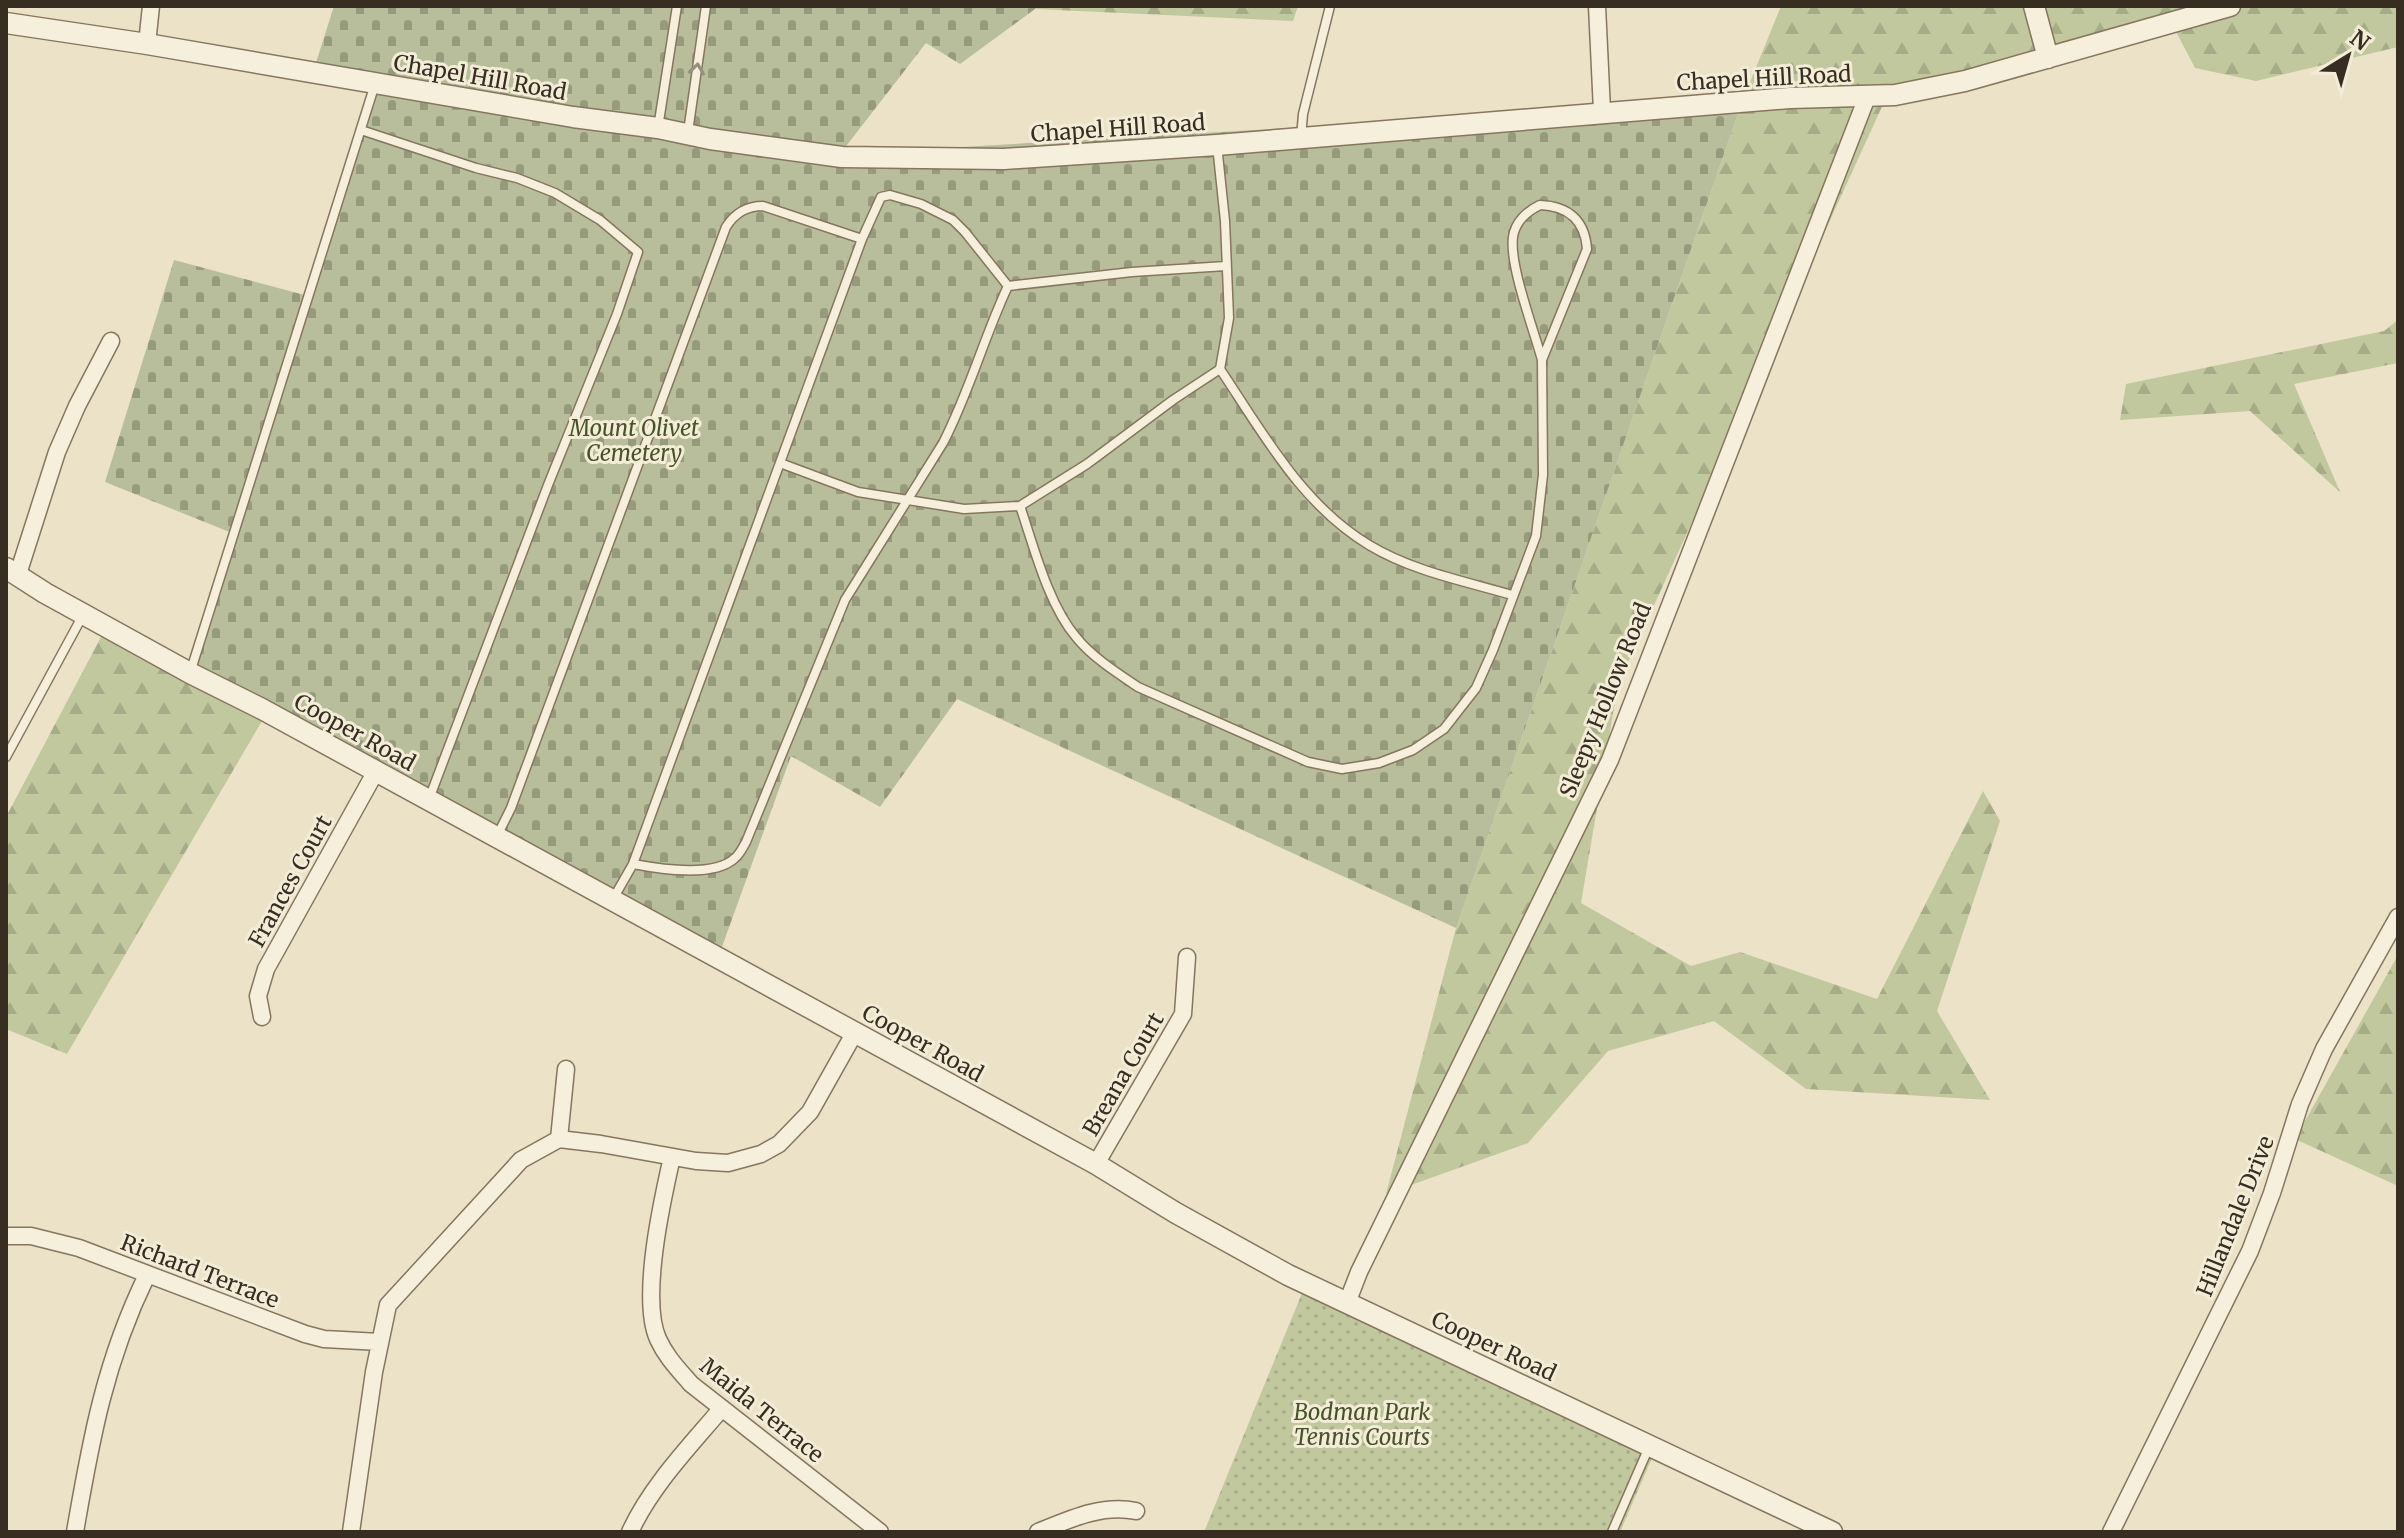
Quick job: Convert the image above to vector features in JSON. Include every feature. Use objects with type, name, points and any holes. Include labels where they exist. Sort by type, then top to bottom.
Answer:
[{"type":"street","points":[[147,44],[151,6]]},
{"type":"street","points":[[1597,6],[1602,111]]},
{"type":"street","points":[[2034,6],[2048,58]]},
{"type":"street","name":"Chapel Hill Road","points":[[6,23],[710,139],[842,157],[1041,158],[1602,111],[1790,98],[1895,95],[1965,81],[2230,6]]},
{"type":"street","name":"Sleepy Hollow Road","points":[[1347,1303],[1359,1272],[1610,760],[1867,97]]},
{"type":"street","points":[[12,571],[57,452],[111,341]]},
{"type":"street","name":"Cooper Road","points":[[12,571],[190,673],[376,771],[1096,1164],[1190,1221],[1347,1303],[1832,1532]]},
{"type":"street","name":"Frances Court","points":[[262,1017],[258,996],[266,969],[376,771]]},
{"type":"street","name":"Hillandale Drive","points":[[2111,1532],[2250,1251],[2300,1104],[2324,1049],[2398,917]]},
{"type":"street","name":"Breana Court","points":[[1096,1164],[1183,1014],[1187,957]]},
{"type":"street","points":[[351,1532],[388,1305],[521,1160],[559,1139],[728,1163],[761,1154],[779,1144],[810,1112],[855,1032]]},
{"type":"street","points":[[559,1139],[566,1069]]},
{"type":"street","name":"Maida Terrace","points":[[672,1157],[650,1289],[651,1318],[658,1339],[670,1360],[691,1384],[880,1532]]},
{"type":"street","name":"Richard Terrace","points":[[6,1236],[31,1236],[79,1248],[305,1334],[324,1339],[380,1342]]},
{"type":"street","points":[[75,1532],[93,1426],[106,1379],[147,1275]]},
{"type":"street","points":[[630,1532],[674,1467],[722,1408]]},
{"type":"street","points":[[1038,1532],[1093,1511],[1123,1508],[1136,1511]]},
{"type":"lane","points":[[658,128],[677,6]]},
{"type":"lane","points":[[688,133],[706,6]]},
{"type":"lane","points":[[1301,138],[1303,114],[1330,6]]},
{"type":"lane","points":[[190,673],[376,83]]},
{"type":"lane","points":[[361,130],[476,168],[517,178],[555,193],[600,220],[638,252],[617,314],[548,485],[429,800]]},
{"type":"lane","points":[[1217,145],[1225,221],[1229,318],[1220,369],[1298,483],[1339,523],[1368,545],[1400,560],[1436,574],[1512,595]]},
{"type":"lane","points":[[612,900],[633,864],[862,239],[881,197],[890,195],[943,213],[965,232],[1008,286]]},
{"type":"lane","points":[[1020,506],[1034,550],[1063,617],[1077,639],[1104,663],[1138,687],[1308,762],[1352,769],[1379,763],[1413,750],[1444,729],[1476,688],[1536,536],[1543,475],[1542,360],[1512,248],[1517,224],[1540,205],[1563,208],[1581,223],[1587,249],[1542,360]]},
{"type":"lane","points":[[497,837],[511,808],[726,227],[741,211],[752,206],[763,206],[862,239]]},
{"type":"lane","points":[[1008,286],[1132,272],[1226,266]]},
{"type":"lane","points":[[633,864],[659,869],[712,869],[737,857],[746,842],[845,600],[954,420],[988,328],[1008,286]]},
{"type":"lane","points":[[780,463],[858,492],[964,509],[1020,506],[1087,464],[1220,369]]},
{"type":"lane","points":[[6,757],[83,614]]},
{"type":"lane","points":[[1612,1532],[1650,1446]]},
{"type":"green space","name":"Mount Olivet Cemetery","points":[[334,6],[1039,6],[960,64],[926,43],[840,154],[1742,102],[1456,928],[957,699],[880,807],[791,756],[719,955],[194,669],[237,535],[105,482],[174,260],[312,297],[378,84],[313,72]]},
{"type":"green space","points":[[1039,6],[1298,6],[1293,21],[1036,9]]},
{"type":"green space","points":[[1781,6],[2398,6],[2398,47],[2256,81],[2195,68],[2173,26],[1891,87],[1618,684],[1581,903],[1691,966],[1740,952],[1877,999],[1983,791],[2000,821],[1937,1011],[1990,1100],[1806,1089],[1714,1021],[1608,1051],[1528,1143],[1386,1194],[1456,928],[1742,102]]},
{"type":"green space","points":[[2398,320],[2398,363],[2294,384],[2340,492],[2250,411],[2120,420],[2126,384],[2384,331]]},
{"type":"green space","points":[[109,622],[269,709],[67,1054],[6,1029],[6,817]]},
{"type":"green space","points":[[2398,955],[2398,1186],[2295,1139]]},
{"type":"green space","name":"Bodman Park Tennis Courts","points":[[1307,1281],[1655,1451],[1620,1532],[1204,1532]]}]
